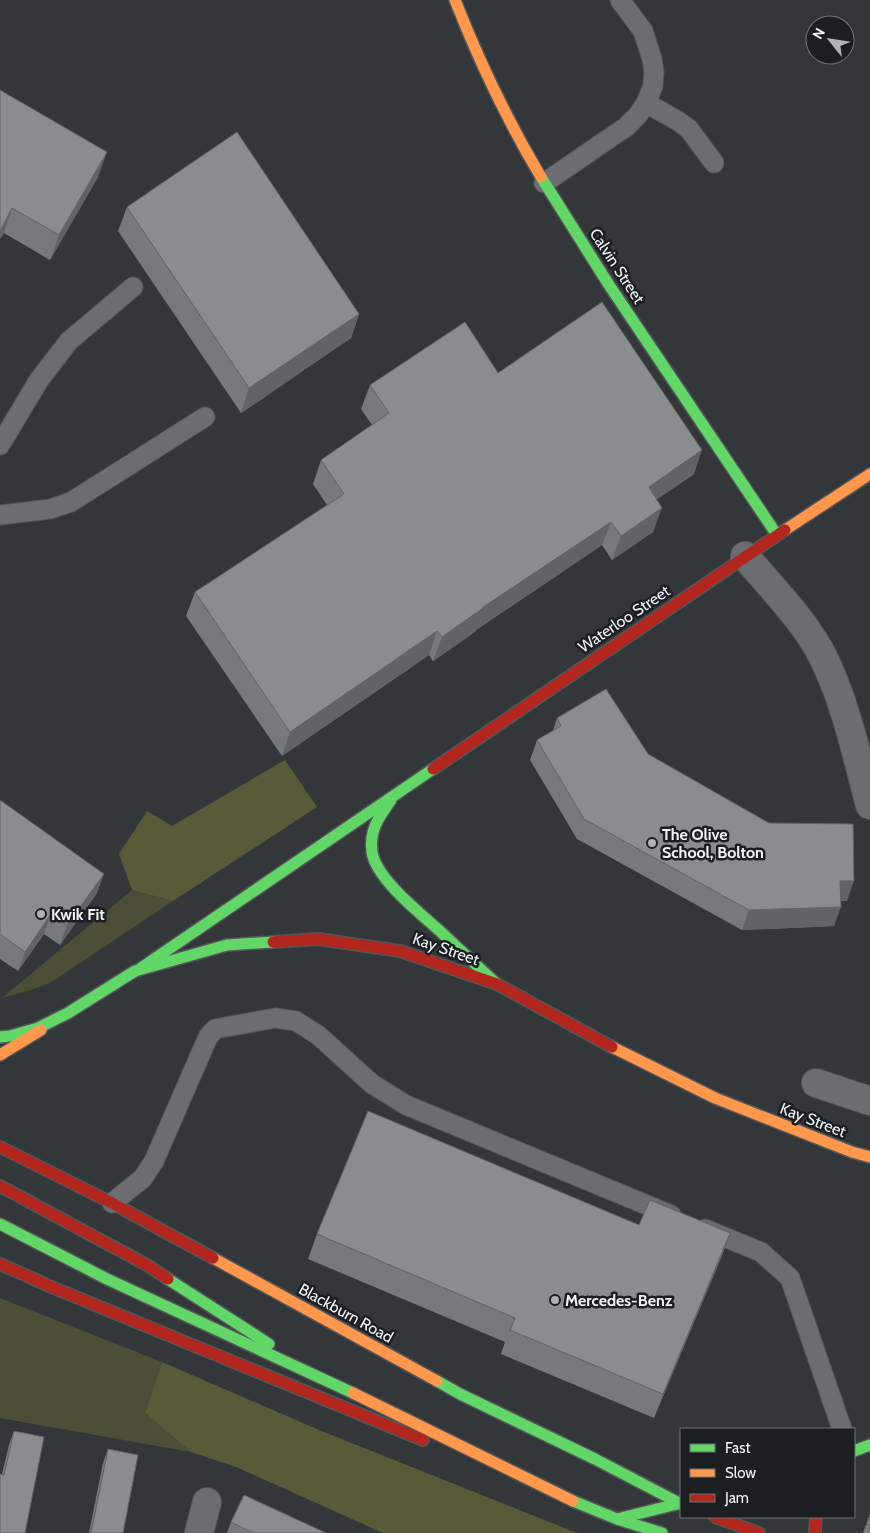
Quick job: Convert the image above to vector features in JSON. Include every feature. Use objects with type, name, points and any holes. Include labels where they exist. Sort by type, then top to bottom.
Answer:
[{"type":"main road","name":"Calvin Street","points":[[455,0],[498,101],[544,183],[777,535]]},
{"type":"main road","name":"Waterloo Street","points":[[136,972],[397,792],[870,474]]},
{"type":"main road","points":[[397,792],[377,819],[371,838],[372,854],[379,870],[398,893],[497,984]]},
{"type":"main road","name":"Kay Street","points":[[0,1055],[136,972],[227,945],[318,940],[400,951],[497,984],[602,1042],[715,1098],[852,1152],[870,1157]]},
{"type":"main road","points":[[0,1037],[38,1028],[68,1013]]},
{"type":"main road","name":"Blackburn Road","points":[[0,1147],[112,1203],[460,1394],[595,1459],[680,1503]]},
{"type":"main road","points":[[0,1186],[147,1265],[319,1376]]},
{"type":"main road","points":[[0,1224],[107,1279],[319,1376],[568,1499]]},
{"type":"main road","points":[[0,1264],[54,1288],[617,1519],[662,1533]]},
{"type":"main road","points":[[855,1451],[870,1445]]},
{"type":"main road","points":[[617,1519],[680,1504]]},
{"type":"main road","points":[[718,1518],[759,1533]]},
{"type":"main road","points":[[815,1533],[816,1518]]},
{"type":"street","points":[[746,556],[808,632],[824,658],[862,747],[870,805]]},
{"type":"street","points":[[816,1083],[870,1102]]},
{"type":"street","points":[[199,1533],[207,1502]]},
{"type":"lane","points":[[544,183],[626,127],[638,115],[646,103],[653,86],[652,59],[643,31],[620,0]]},
{"type":"lane","points":[[646,103],[689,129],[714,163]]},
{"type":"lane","points":[[0,445],[39,380],[69,341],[133,287]]},
{"type":"lane","points":[[0,515],[50,509],[71,502],[205,417]]},
{"type":"lane","points":[[112,1203],[142,1178],[154,1161],[208,1037],[215,1029],[275,1018],[296,1021],[318,1035],[372,1084],[406,1105],[761,1252],[790,1278],[842,1428]]},
{"type":"green space","points":[[285,760],[317,807],[173,901],[132,890],[119,854],[147,811],[172,826]]},
{"type":"green space","points":[[132,890],[173,901],[50,983],[2,998]]},
{"type":"green space","points":[[0,1298],[162,1362],[145,1413],[191,1452],[0,1418]]},
{"type":"green space","points":[[162,1362],[319,1430],[577,1533],[383,1533],[236,1467],[191,1452],[145,1413]]},
{"type":"building","points":[[0,90],[107,152],[59,235],[12,208],[0,231]]},
{"type":"building","points":[[237,132],[359,314],[249,388],[127,207]]},
{"type":"building","points":[[602,302],[702,450],[649,487],[662,508],[621,536],[611,522],[483,607],[442,637],[437,631],[290,732],[195,592],[344,494],[321,460],[389,413],[370,385],[465,322],[498,373]]},
{"type":"building","points":[[606,689],[648,754],[769,823],[853,824],[854,881],[840,881],[841,907],[749,910],[584,819],[537,740],[561,726],[557,718]]},
{"type":"building","name":"Kwik Fit","points":[[0,800],[104,874],[67,925],[51,914],[25,952],[0,934]]},
{"type":"building","name":"Mercedes-Benz","points":[[368,1111],[639,1225],[650,1200],[730,1233],[663,1394],[510,1330],[515,1318],[317,1234]]},
{"type":"building","points":[[14,1431],[44,1437],[25,1533],[0,1533],[0,1474],[4,1475]]},
{"type":"building","points":[[108,1449],[138,1455],[123,1533],[91,1533]]},
{"type":"building","points":[[244,1495],[326,1533],[254,1533],[231,1522]]},
{"type":"building","points":[[870,1514],[870,1525],[867,1524]]},
{"type":"traffic: fast","points":[[541,177],[609,285],[777,535]]},
{"type":"traffic: fast","points":[[141,968],[433,769]]},
{"type":"traffic: fast","points":[[391,800],[379,818],[372,837],[371,844],[375,862],[390,884],[411,906],[497,984]]},
{"type":"traffic: fast","points":[[0,1037],[38,1028],[68,1013],[135,971],[227,945],[273,942]]},
{"type":"traffic: fast","points":[[0,1224],[107,1279],[353,1393]]},
{"type":"traffic: fast","points":[[168,1279],[269,1344]]},
{"type":"traffic: fast","points":[[437,1381],[680,1503]]},
{"type":"traffic: fast","points":[[855,1451],[870,1445]]},
{"type":"traffic: fast","points":[[573,1501],[617,1519],[680,1503]]},
{"type":"traffic: fast","points":[[617,1519],[662,1533]]},
{"type":"traffic: slow","points":[[455,0],[494,90],[541,177]]},
{"type":"traffic: slow","points":[[785,530],[870,474]]},
{"type":"traffic: slow","points":[[0,1055],[41,1030]]},
{"type":"traffic: slow","points":[[612,1047],[715,1098],[852,1152],[870,1157]]},
{"type":"traffic: slow","points":[[213,1258],[437,1381]]},
{"type":"traffic: slow","points":[[353,1393],[573,1501]]},
{"type":"traffic: jam","points":[[433,769],[785,530]]},
{"type":"traffic: jam","points":[[273,942],[318,939],[400,951],[497,984],[612,1047]]},
{"type":"traffic: jam","points":[[0,1147],[112,1203],[213,1258]]},
{"type":"traffic: jam","points":[[0,1186],[147,1265],[168,1279]]},
{"type":"traffic: jam","points":[[0,1264],[423,1440]]},
{"type":"traffic: jam","points":[[718,1518],[759,1533]]},
{"type":"traffic: jam","points":[[815,1533],[816,1518]]},
{"type":"place","name":"The Olive School, Bolton","points":[[652,843]]},
{"type":"place","name":"Kwik Fit","points":[[41,914]]},
{"type":"place","name":"Mercedes-Benz","points":[[555,1300]]}]
